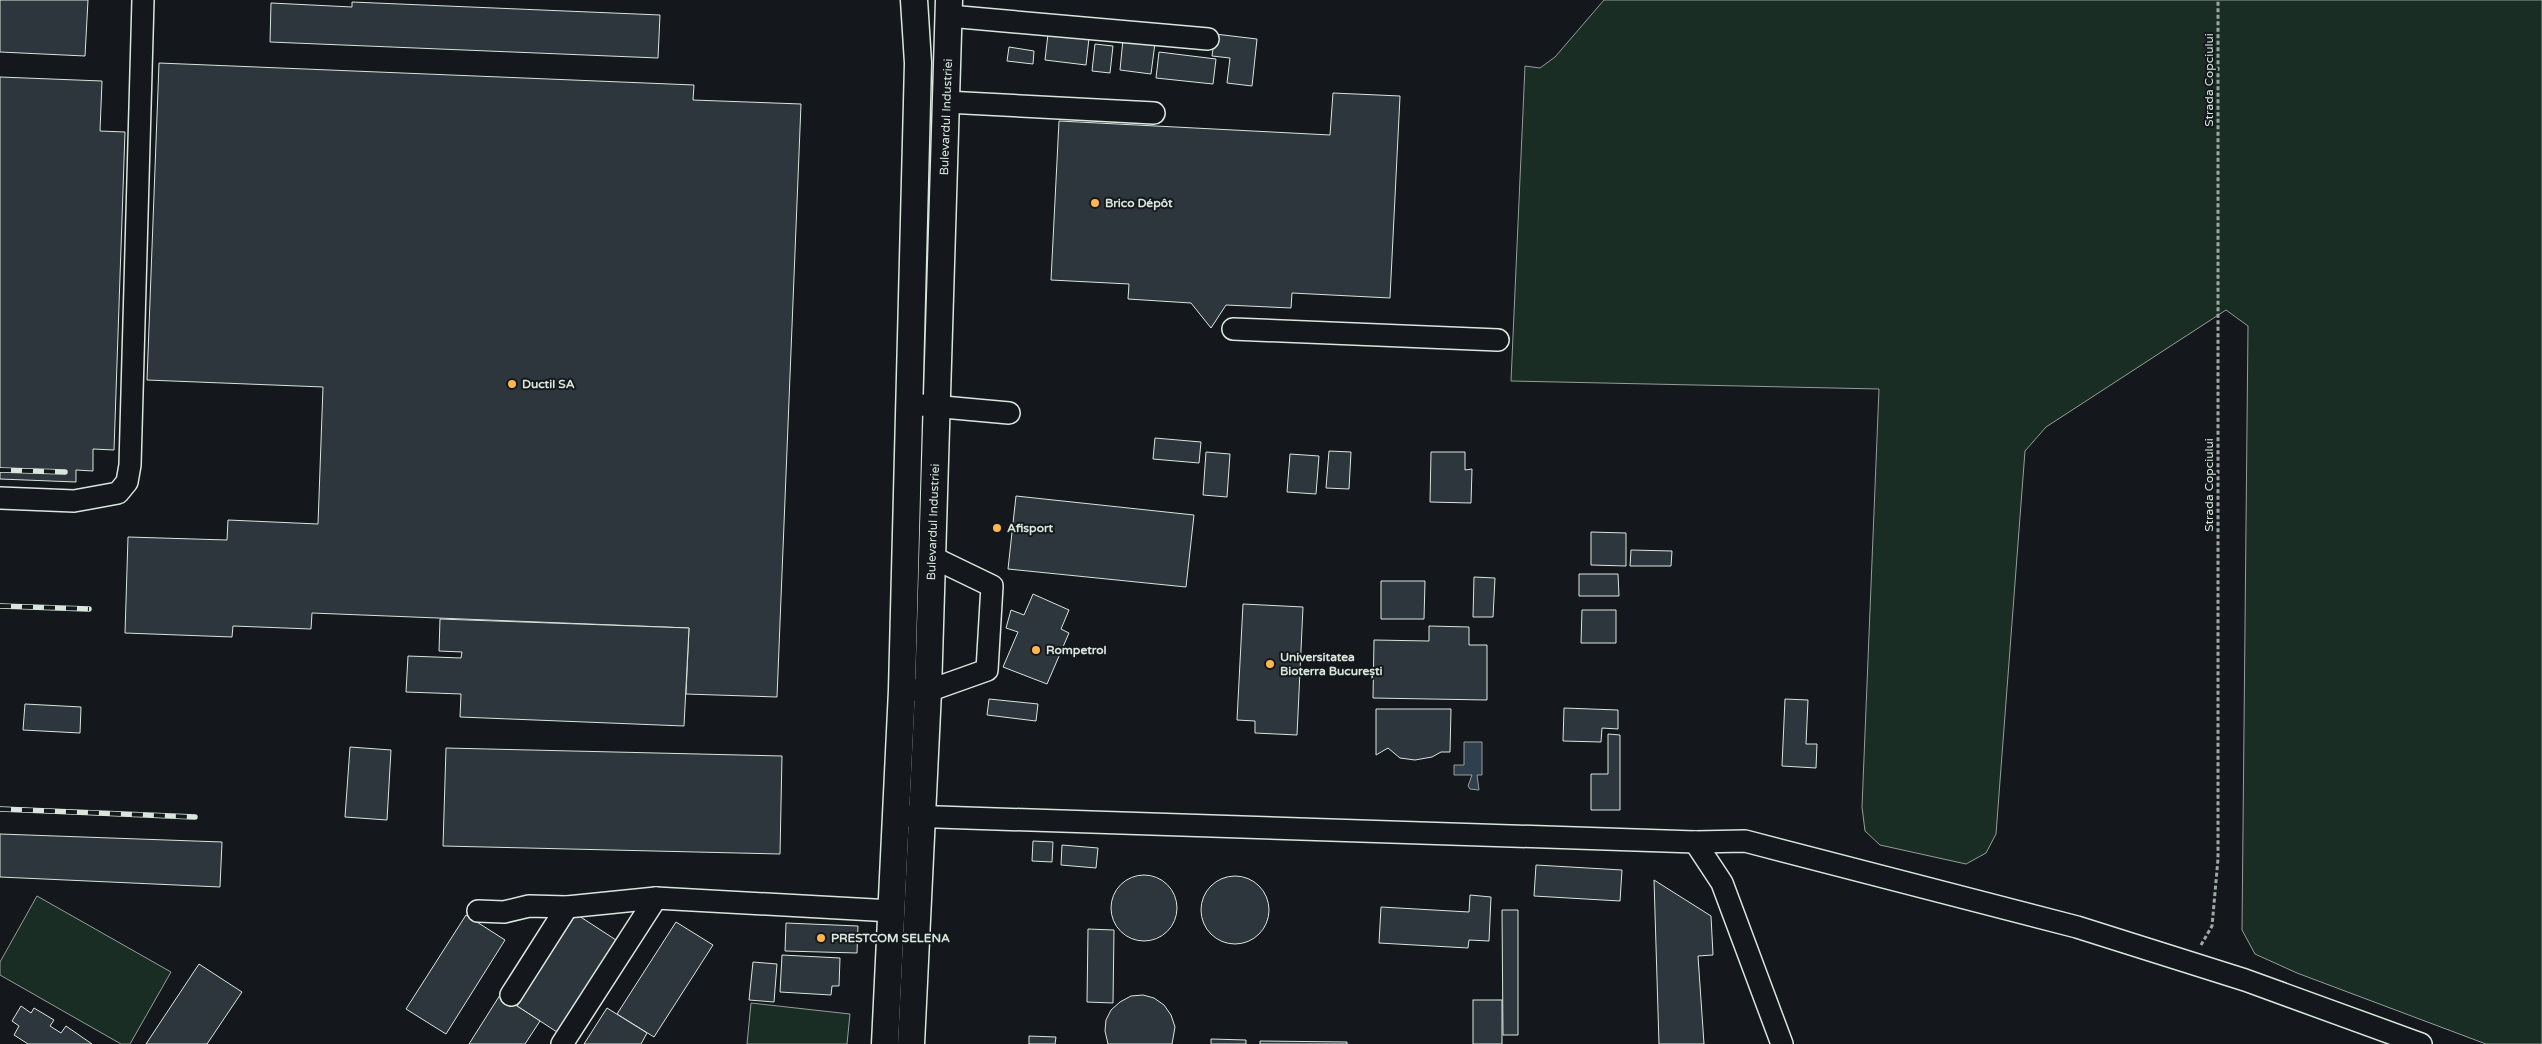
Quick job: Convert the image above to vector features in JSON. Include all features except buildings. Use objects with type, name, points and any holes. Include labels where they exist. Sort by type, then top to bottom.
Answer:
[{"type":"main road","name":"Bulevardul Industriei","points":[[885,1044],[892,911],[910,816],[928,691],[949,4]]},
{"type":"main road","name":"Bulevardul Industriei","points":[[910,1044],[910,816],[902,690],[918,63],[915,7]]},
{"type":"street","points":[[0,498],[74,501],[118,493],[127,482],[130,466],[144,0]]},
{"type":"street","points":[[949,4],[1208,39]]},
{"type":"street","points":[[946,102],[1154,113]]},
{"type":"street","points":[[1233,329],[1498,340]]},
{"type":"street","points":[[909,404],[1009,413]]},
{"type":"street","points":[[902,690],[928,691],[987,670],[992,586],[932,557]]},
{"type":"street","points":[[910,816],[1695,842],[1721,839],[1745,841],[2077,927],[2320,1006],[2421,1044]]},
{"type":"street","points":[[1695,842],[1722,883],[1782,1044]]},
{"type":"street","points":[[562,1044],[656,898]]},
{"type":"street","points":[[478,911],[504,912],[542,906],[567,907],[656,898],[892,911]]},
{"type":"street","points":[[511,995],[567,907]]},
{"type":"path","name":"Strada Copciului","points":[[2190,963],[2212,926],[2218,859],[2218,0]]},
{"type":"green space","points":[[1604,0],[2542,0],[2542,1044],[2486,1044],[2297,973],[2255,954],[2242,930],[2248,326],[2226,310],[2046,427],[2025,451],[1996,834],[1986,853],[1966,864],[1880,845],[1865,831],[1862,807],[1879,389],[1511,381],[1525,66],[1540,68],[1555,57]]},
{"type":"green space","points":[[37,896],[171,972],[130,1044],[121,1044],[0,975],[0,962]]},
{"type":"green space","points":[[751,1003],[850,1014],[847,1044],[747,1044]]},
{"type":"water","points":[[1464,742],[1482,742],[1482,775],[1477,775],[1479,790],[1470,789],[1468,786],[1472,775],[1454,775],[1454,765],[1464,765]]},
{"type":"railway","points":[[0,470],[65,472]]},
{"type":"railway","points":[[0,606],[89,609]]},
{"type":"railway","points":[[0,809],[195,817]]},
{"type":"place","name":"Brico Dépôt","points":[[1095,203]]},
{"type":"place","name":"Ductil SA","points":[[512,384]]},
{"type":"place","name":"Afisport","points":[[997,528]]},
{"type":"place","name":"Rompetrol","points":[[1036,650]]},
{"type":"place","name":"Universitatea Bioterra București","points":[[1270,664]]},
{"type":"place","name":"PRESTCOM SELENA","points":[[821,938]]}]
